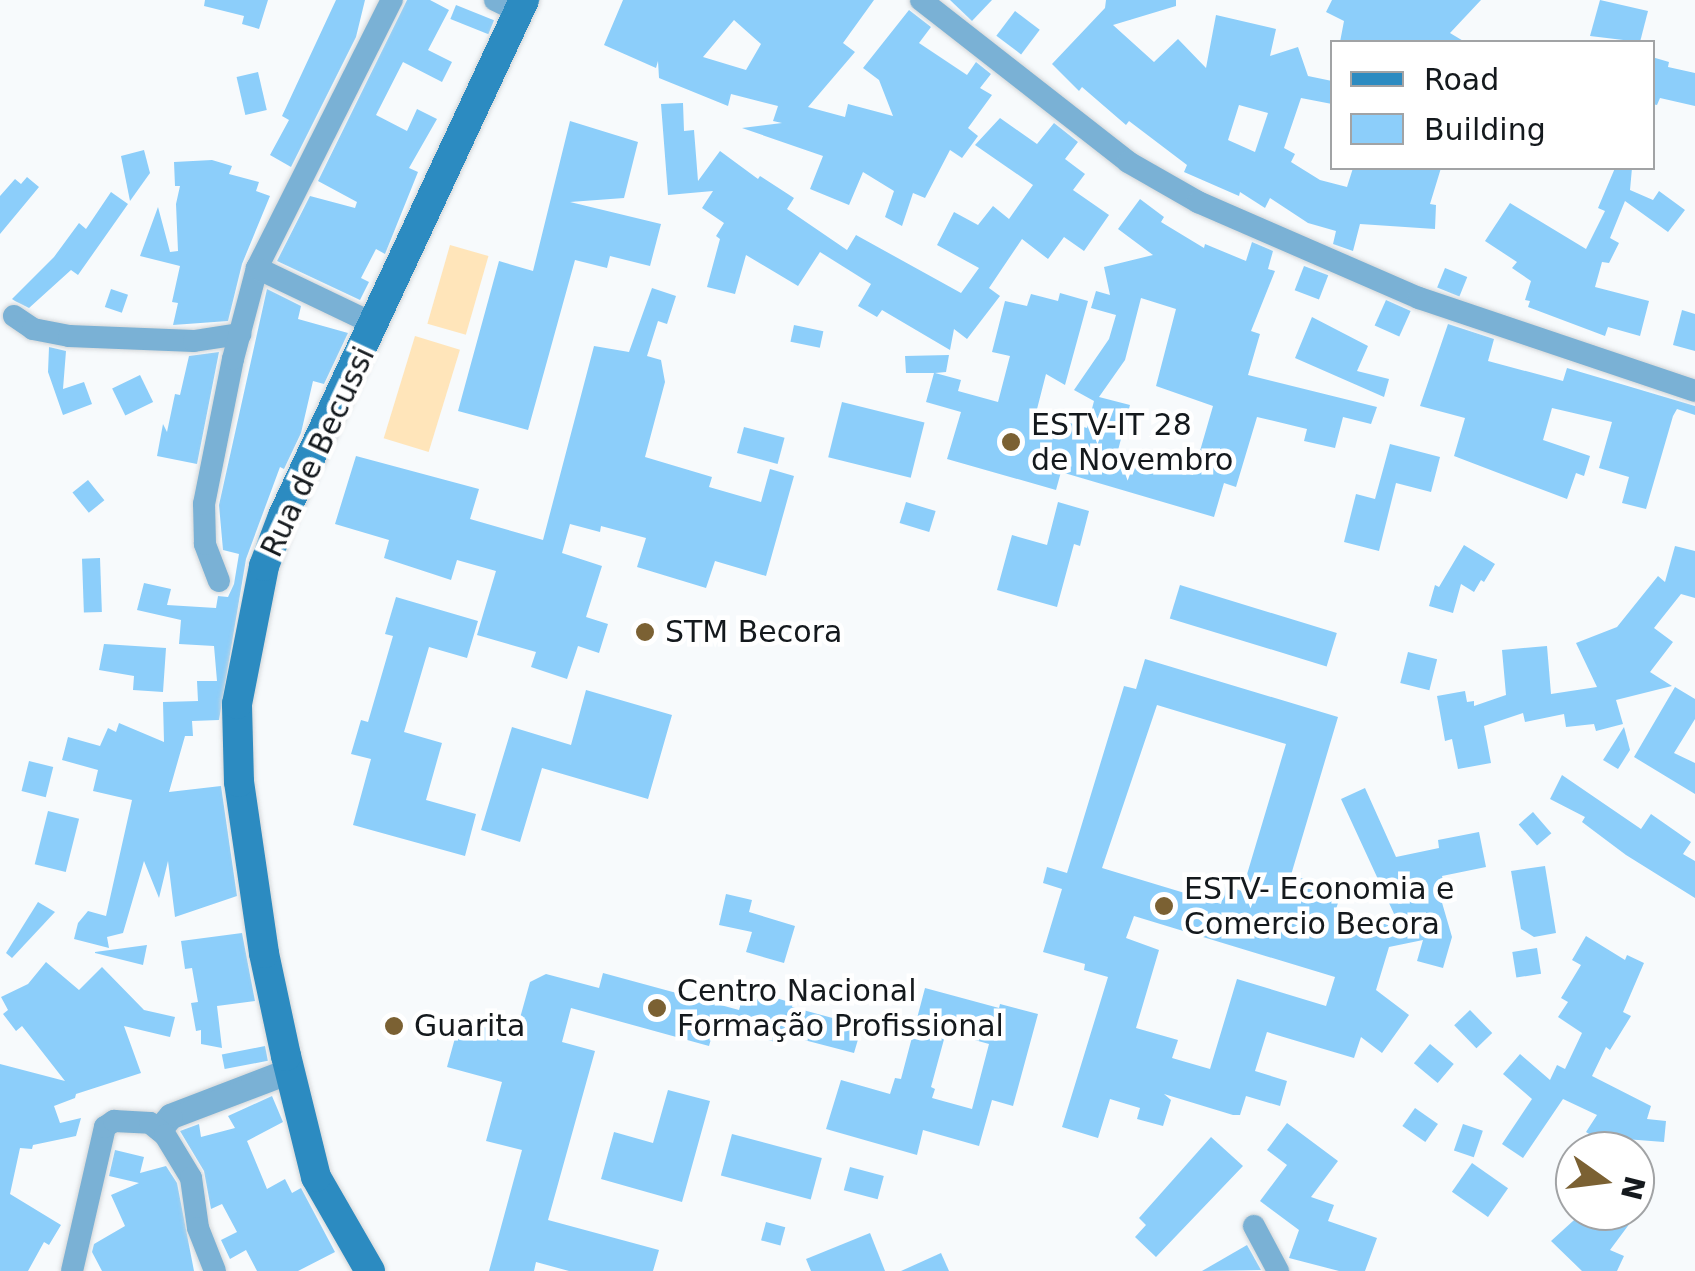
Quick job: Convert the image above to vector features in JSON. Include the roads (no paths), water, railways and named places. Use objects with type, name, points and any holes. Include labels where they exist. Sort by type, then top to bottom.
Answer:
[{"type":"street","points":[[219,581],[202,523],[257,268],[392,0]]},
{"type":"street","points":[[921,0],[1128,162],[1198,202],[1419,298],[1695,391]]},
{"type":"street","name":"Rua de Becussi","points":[[370,1271],[316,1178],[286,1056],[264,953],[239,782],[237,704],[264,566],[283,516],[376,324],[512,4]]},
{"type":"street","points":[[257,268],[376,324]]},
{"type":"street","points":[[14,316],[48,334],[68,336],[194,341],[240,334]]},
{"type":"street","points":[[287,1070],[288,1074],[172,1118],[159,1130],[170,1115],[287,1070]]},
{"type":"street","points":[[75,1268],[105,1127],[114,1122],[150,1123],[159,1130],[191,1178],[198,1228],[215,1271]]},
{"type":"street","points":[[1254,1226],[1278,1271]]},
{"type":"place","name":"ESTV-IT 28 de Novembro","points":[[1011,442]]},
{"type":"place","name":"STM Becora","points":[[645,632]]},
{"type":"place","name":"ESTV- Economia e Comercio Becora","points":[[1164,906]]},
{"type":"place","name":"Centro Nacional Formação Profissional","points":[[657,1008]]},
{"type":"place","name":"Guarita","points":[[394,1026]]}]
